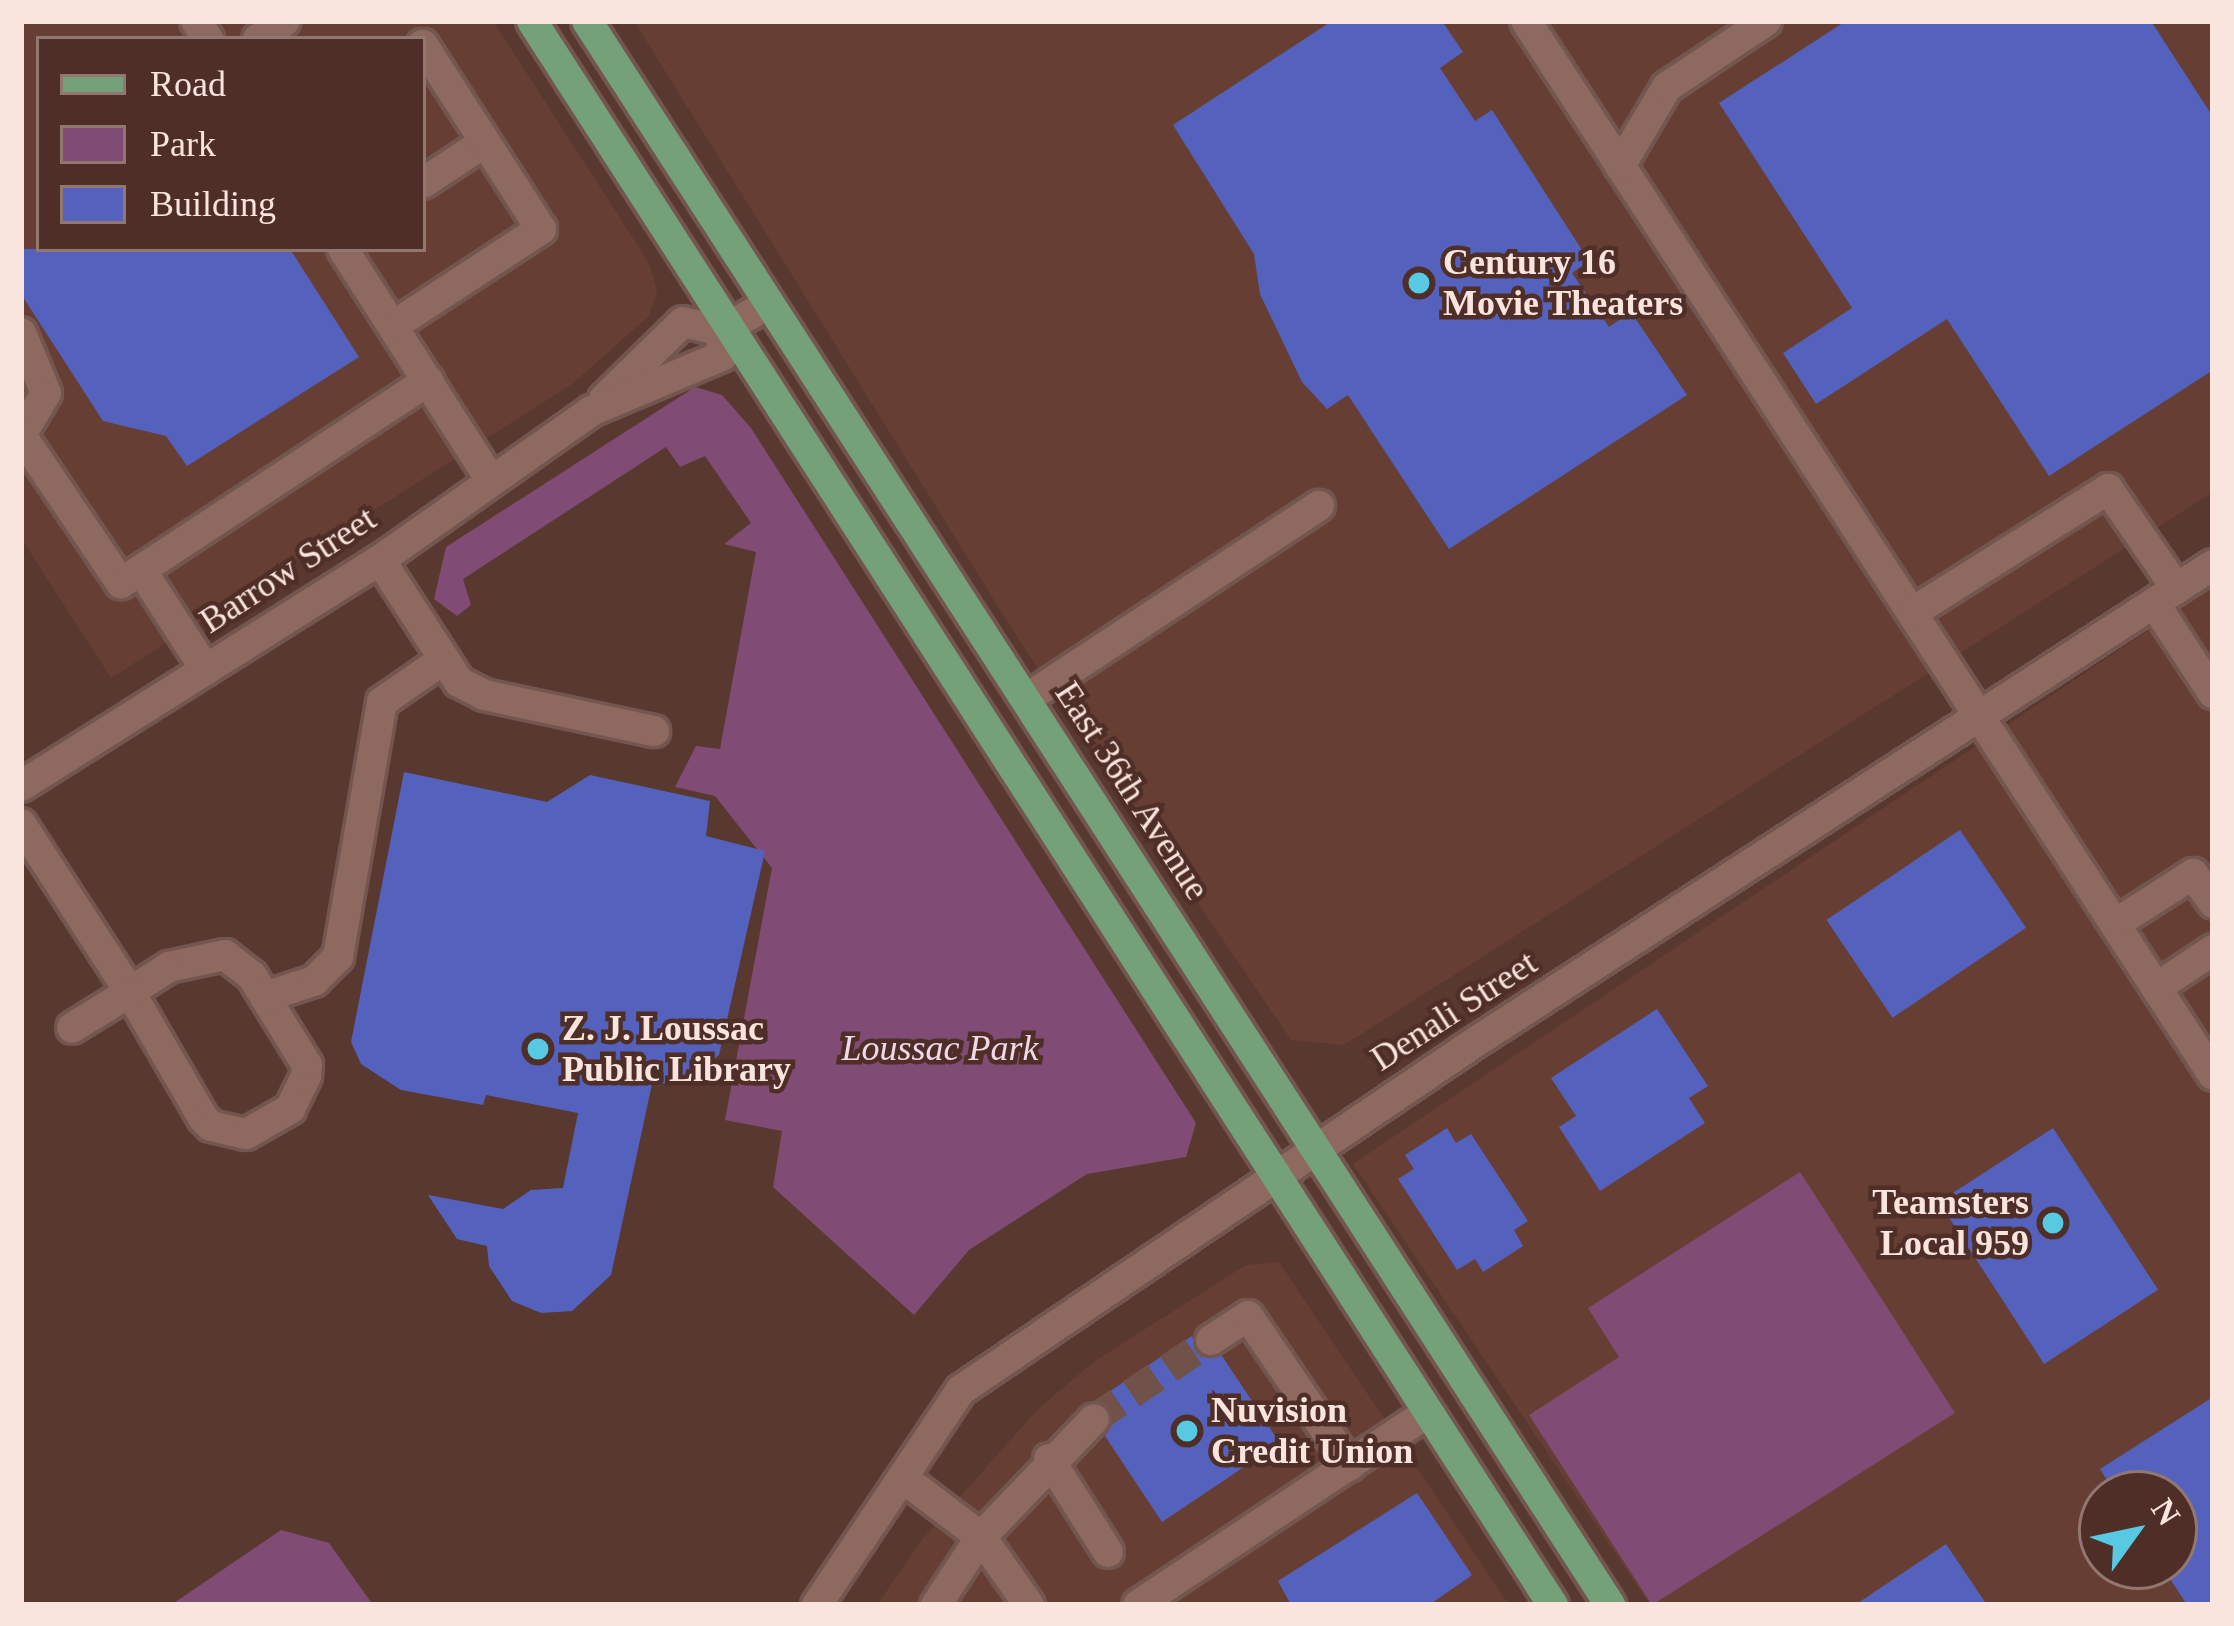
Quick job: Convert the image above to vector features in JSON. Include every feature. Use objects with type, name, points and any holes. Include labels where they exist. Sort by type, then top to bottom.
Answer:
[{"type":"main road","points":[[532,21],[1553,1605]]},
{"type":"main road","name":"East 36th Avenue","points":[[587,21],[1610,1605]]},
{"type":"street","points":[[1526,21],[2213,1075]]},
{"type":"street","points":[[1620,166],[1667,87],[1766,21]]},
{"type":"street","points":[[393,326],[541,229],[426,51]]},
{"type":"street","points":[[426,181],[485,142]]},
{"type":"street","points":[[345,252],[489,477]]},
{"type":"street","name":"Barrow Street","points":[[21,786],[380,560],[489,477],[591,411],[722,356],[727,328],[769,304]]},
{"type":"street","points":[[21,333],[46,393],[21,435],[121,583],[428,381]]},
{"type":"street","points":[[1913,612],[2108,489],[2212,693]]},
{"type":"street","points":[[1026,699],[1318,506]]},
{"type":"street","points":[[380,560],[459,682],[484,694],[654,731]]},
{"type":"street","name":"Denali Street","points":[[817,1605],[961,1390],[1315,1148],[2213,566]]},
{"type":"street","points":[[141,570],[206,670]]},
{"type":"street","points":[[265,997],[314,981],[338,957],[382,702],[444,658]]},
{"type":"street","points":[[21,824],[130,992],[203,1118],[220,1132],[246,1134],[290,1109],[306,1076],[265,997],[236,960],[212,952],[130,992],[72,1028]]},
{"type":"street","points":[[2115,924],[2193,874],[2213,903]]},
{"type":"street","points":[[2156,988],[2213,950]]},
{"type":"street","points":[[1211,1340],[1248,1316],[1350,1466]]},
{"type":"street","points":[[1138,1605],[1427,1413]]},
{"type":"street","points":[[937,1605],[981,1537],[1049,1459],[1094,1419]]},
{"type":"street","points":[[1049,1459],[1108,1552]]},
{"type":"street","points":[[902,1478],[981,1537],[1029,1605]]},
{"type":"shaded area","points":[[21,21],[493,21],[649,263],[657,291],[649,316],[572,384],[111,678],[21,538]]},
{"type":"shaded area","points":[[634,21],[2213,21],[2213,492],[1344,1045],[1291,1040],[1022,645]]},
{"type":"shaded area","points":[[2213,587],[2213,1605],[1650,1605],[1353,1164]]},
{"type":"shaded area","points":[[1279,1262],[1509,1605],[877,1605],[920,1542],[1038,1409],[1095,1361],[1246,1265]]},
{"type":"green space","name":"Loussac Park","points":[[695,387],[722,395],[751,428],[1196,1123],[1186,1157],[1087,1174],[969,1250],[914,1315],[773,1187],[782,1131],[725,1120],[772,868],[715,796],[675,787],[696,746],[720,749],[756,552],[724,544],[751,523],[705,456],[680,467],[666,447],[463,579],[471,605],[457,616],[434,599],[446,547]]},
{"type":"green space","points":[[1800,1172],[1955,1413],[1652,1605],[1529,1415],[1619,1357],[1588,1308]]},
{"type":"green space","points":[[281,1530],[329,1543],[373,1605],[171,1605]]},
{"type":"building","name":"Century 16 Movie Theaters","points":[[1332,21],[1442,21],[1463,52],[1440,68],[1475,121],[1492,110],[1589,261],[1572,273],[1609,327],[1631,312],[1687,395],[1449,549],[1348,395],[1327,409],[1302,382],[1260,294],[1254,254],[1173,125]]},
{"type":"building","points":[[1846,21],[2151,21],[2213,117],[2213,370],[2049,476],[1947,319],[1816,404],[1783,353],[1852,308],[1719,103]]},
{"type":"building","points":[[21,249],[292,252],[359,357],[187,466],[166,436],[103,421],[21,294]]},
{"type":"building","name":"Z. J. Loussac Public Library","points":[[404,772],[547,802],[590,775],[710,801],[706,836],[765,851],[719,1055],[684,1082],[652,1084],[611,1275],[572,1311],[541,1313],[512,1301],[489,1266],[487,1246],[457,1239],[428,1195],[503,1209],[531,1190],[563,1188],[578,1113],[486,1095],[483,1105],[401,1090],[361,1064],[351,1042]]},
{"type":"building","points":[[1960,830],[2026,928],[1893,1018],[1827,920]]},
{"type":"building","points":[[1657,1009],[1708,1086],[1689,1098],[1705,1123],[1600,1191],[1559,1127],[1576,1116],[1551,1078]]},
{"type":"building","points":[[1447,1128],[1456,1143],[1471,1134],[1528,1221],[1514,1230],[1523,1246],[1483,1272],[1475,1259],[1457,1270],[1398,1179],[1414,1169],[1405,1155]]},
{"type":"building","points":[[2053,1128],[2158,1290],[2044,1364],[1939,1202]]},
{"type":"building","name":"Nuvision Credit Union","points":[[1192,1336],[1201,1357],[1222,1356],[1280,1443],[1162,1522],[1105,1436],[1113,1415],[1097,1400]]},
{"type":"building","points":[[2213,1397],[2213,1605],[2187,1605],[2177,1590],[2198,1590],[2198,1470],[2100,1469]]},
{"type":"building","points":[[1417,1493],[1472,1575],[1429,1605],[1291,1605],[1278,1581]]},
{"type":"building","points":[[1946,1544],[1987,1605],[1855,1605]]},
{"type":"tunnel","points":[[1094,1419],[1211,1340]]},
{"type":"place","name":"Century 16 Movie Theaters","points":[[1419,283]]},
{"type":"place","name":"Z. J. Loussac Public Library","points":[[538,1049]]},
{"type":"place","name":"Teamsters Local 959","points":[[2053,1223]]},
{"type":"place","name":"Nuvision Credit Union","points":[[1187,1431]]}]
